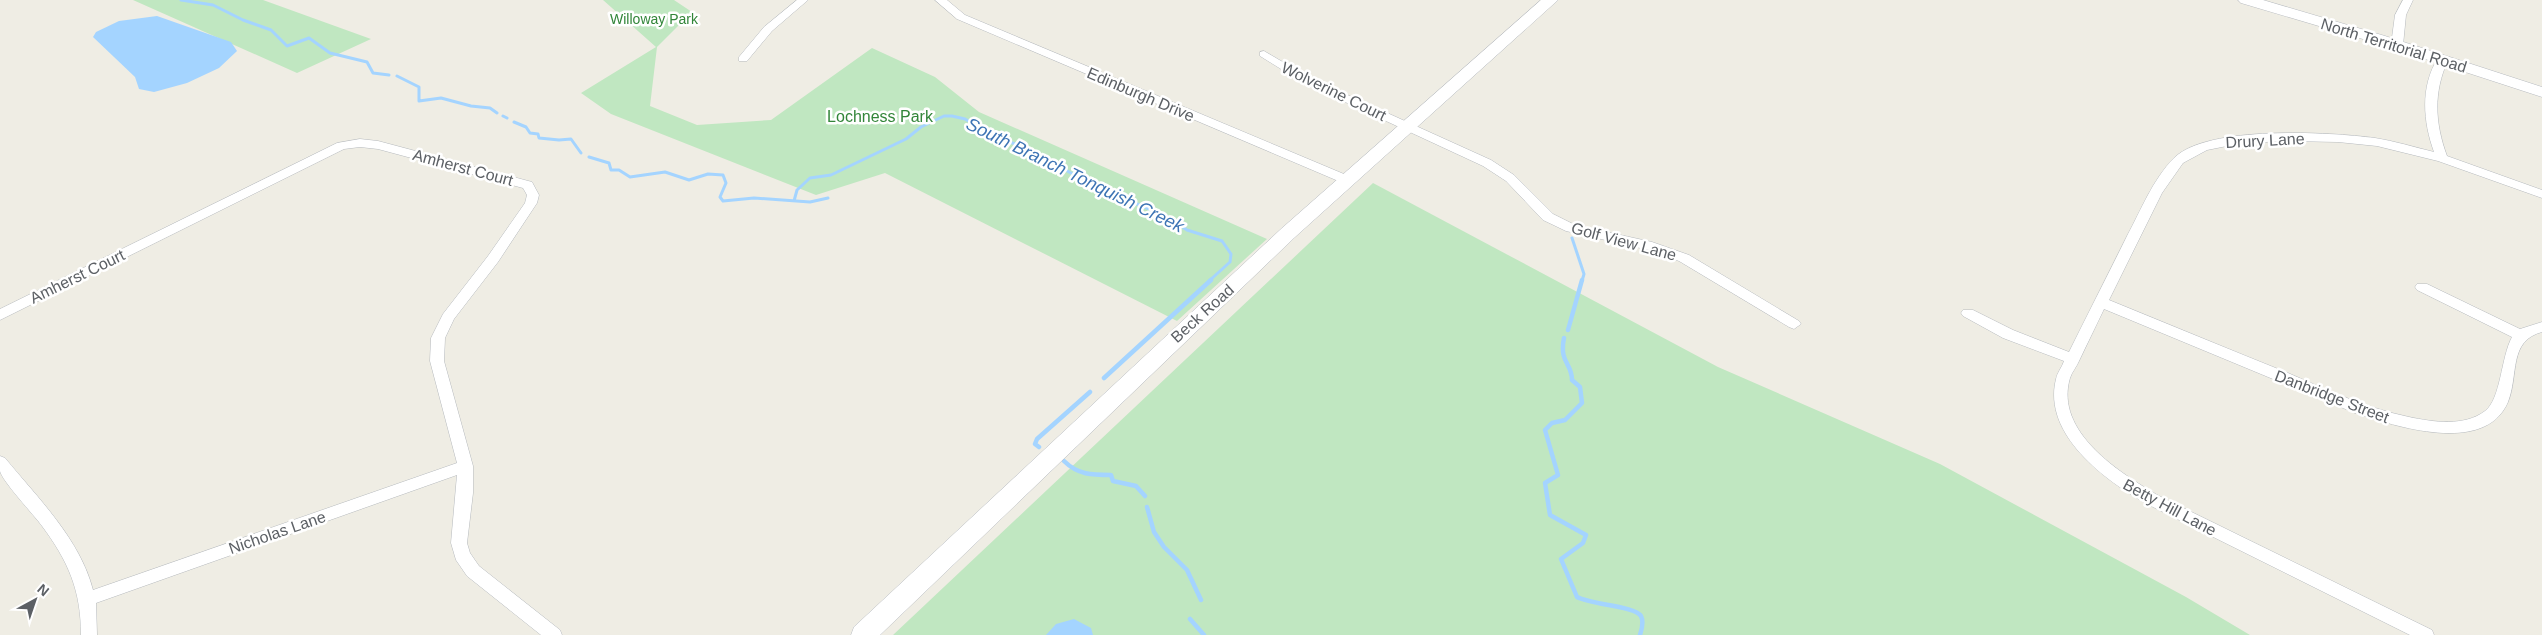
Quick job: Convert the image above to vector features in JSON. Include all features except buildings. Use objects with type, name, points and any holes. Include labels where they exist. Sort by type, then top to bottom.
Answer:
[{"type":"main road","name":"Beck Road","points":[[862,635],[1114,394],[1346,180],[1550,0]]},
{"type":"main road","name":"North Territorial Road","points":[[2246,0],[2396,45],[2542,92]]},
{"type":"street","points":[[743,59],[768,29],[804,0]]},
{"type":"street","name":"Edinburgh Drive","points":[[940,0],[961,17],[1346,180]]},
{"type":"street","points":[[2396,45],[2401,31],[2400,11],[2408,0]]},
{"type":"street","name":"Wolverine Court","points":[[1264,54],[1306,80],[1406,126]]},
{"type":"street","points":[[2442,60],[2433,81],[2430,103],[2433,131],[2442,158]]},
{"type":"street","name":"Golf View Lane","points":[[1406,126],[1487,163],[1502,173],[1548,216],[1563,224],[1571,228],[1652,246],[1684,258],[1794,324]]},
{"type":"street","name":"Drury Lane","points":[[2073,359],[2156,192],[2172,168],[2193,151],[2212,144],[2242,139],[2338,138],[2377,142],[2442,158],[2542,194]]},
{"type":"street","name":"Amherst Court","points":[[0,315],[341,146],[360,143],[378,145],[521,182],[531,189],[533,195],[531,203],[493,259],[448,317],[438,338],[437,361],[461,445],[465,466],[465,493],[460,543],[462,555],[473,571],[554,635]]},
{"type":"street","points":[[2422,287],[2519,335],[2529,329],[2542,327]]},
{"type":"street","name":"Danbridge Street","points":[[2102,302],[2360,409],[2397,421],[2434,427],[2472,425],[2494,413],[2500,402],[2514,342],[2519,335]]},
{"type":"street","points":[[1968,313],[2008,334],[2073,359]]},
{"type":"street","name":"Betty Hill Lane","points":[[2073,359],[2061,389],[2066,417],[2087,451],[2111,473],[2153,500],[2426,635]]},
{"type":"street","points":[[0,462],[62,542],[77,568],[89,598],[89,635]]},
{"type":"street","name":"Nicholas Lane","points":[[89,598],[465,466]]},
{"type":"green space","points":[[133,0],[263,0],[371,39],[297,73]]},
{"type":"green space","name":"Lochness Park","points":[[603,0],[674,0],[692,12],[657,47],[650,106],[697,125],[771,120],[872,48],[935,77],[979,112],[1267,239],[1177,321],[885,173],[816,195],[611,114],[581,93],[656,47]]},
{"type":"green space","points":[[1373,183],[1718,367],[1940,464],[2186,597],[2250,635],[893,635]]},
{"type":"water","points":[[157,16],[231,42],[237,51],[219,68],[187,83],[154,92],[139,89],[135,77],[93,37],[96,32],[119,21]]},
{"type":"water","points":[[1074,619],[1091,628],[1093,635],[1046,635],[1056,624]]},
{"type":"waterway","name":"South Branch Tonquish Creek","points":[[181,0],[213,5],[243,20],[271,30],[287,46],[309,38],[330,53],[367,62],[373,73],[389,75]]},
{"type":"waterway","name":"South Branch Tonquish Creek","points":[[397,76],[419,87],[419,101],[441,98],[471,106],[490,108],[497,113]]},
{"type":"waterway","name":"South Branch Tonquish Creek","points":[[503,116],[507,118]]},
{"type":"waterway","name":"South Branch Tonquish Creek","points":[[794,201],[797,190],[810,178],[831,175],[906,139],[921,127],[944,116],[952,116],[965,119],[994,136],[1023,147],[1037,157],[1053,163],[1096,187],[1166,216],[1187,230],[1222,241],[1231,254],[1230,262],[1209,281]]},
{"type":"waterway","name":"South Branch Tonquish Creek","points":[[514,122],[526,127],[530,133],[538,134],[539,138],[571,139],[581,153]]},
{"type":"waterway","name":"South Branch Tonquish Creek","points":[[589,157],[609,163],[611,170],[619,170],[630,177],[665,172],[689,180],[708,174],[723,175],[726,183],[720,197],[723,201],[754,198],[794,201]]},
{"type":"waterway","points":[[794,201],[810,202],[828,198]]},
{"type":"waterway","points":[[1572,238],[1584,274],[1582,281]]},
{"type":"waterway","name":"South Branch Tonquish Creek","points":[[1104,378],[1211,280]]},
{"type":"waterway","points":[[1568,330],[1582,280]]},
{"type":"waterway","points":[[1564,338],[1564,358],[1570,370],[1572,380],[1580,387],[1582,403],[1565,420],[1552,423],[1545,430],[1558,475],[1545,483],[1550,515],[1586,535],[1583,543],[1561,559],[1577,597],[1637,613],[1641,616],[1642,621],[1640,635]]},
{"type":"waterway","name":"South Branch Tonquish Creek","points":[[1039,447],[1035,444],[1037,439],[1090,392]]},
{"type":"waterway","name":"South Branch Tonquish Creek","points":[[1064,461],[1080,472],[1111,475],[1113,481],[1136,486],[1145,496]]},
{"type":"waterway","name":"South Branch Tonquish Creek","points":[[1147,507],[1154,532],[1164,547],[1187,570],[1201,600]]},
{"type":"waterway","name":"South Branch Tonquish Creek","points":[[1190,619],[1204,635]]},
{"type":"park label","name":"Willoway Park","points":[[654,19]]}]
